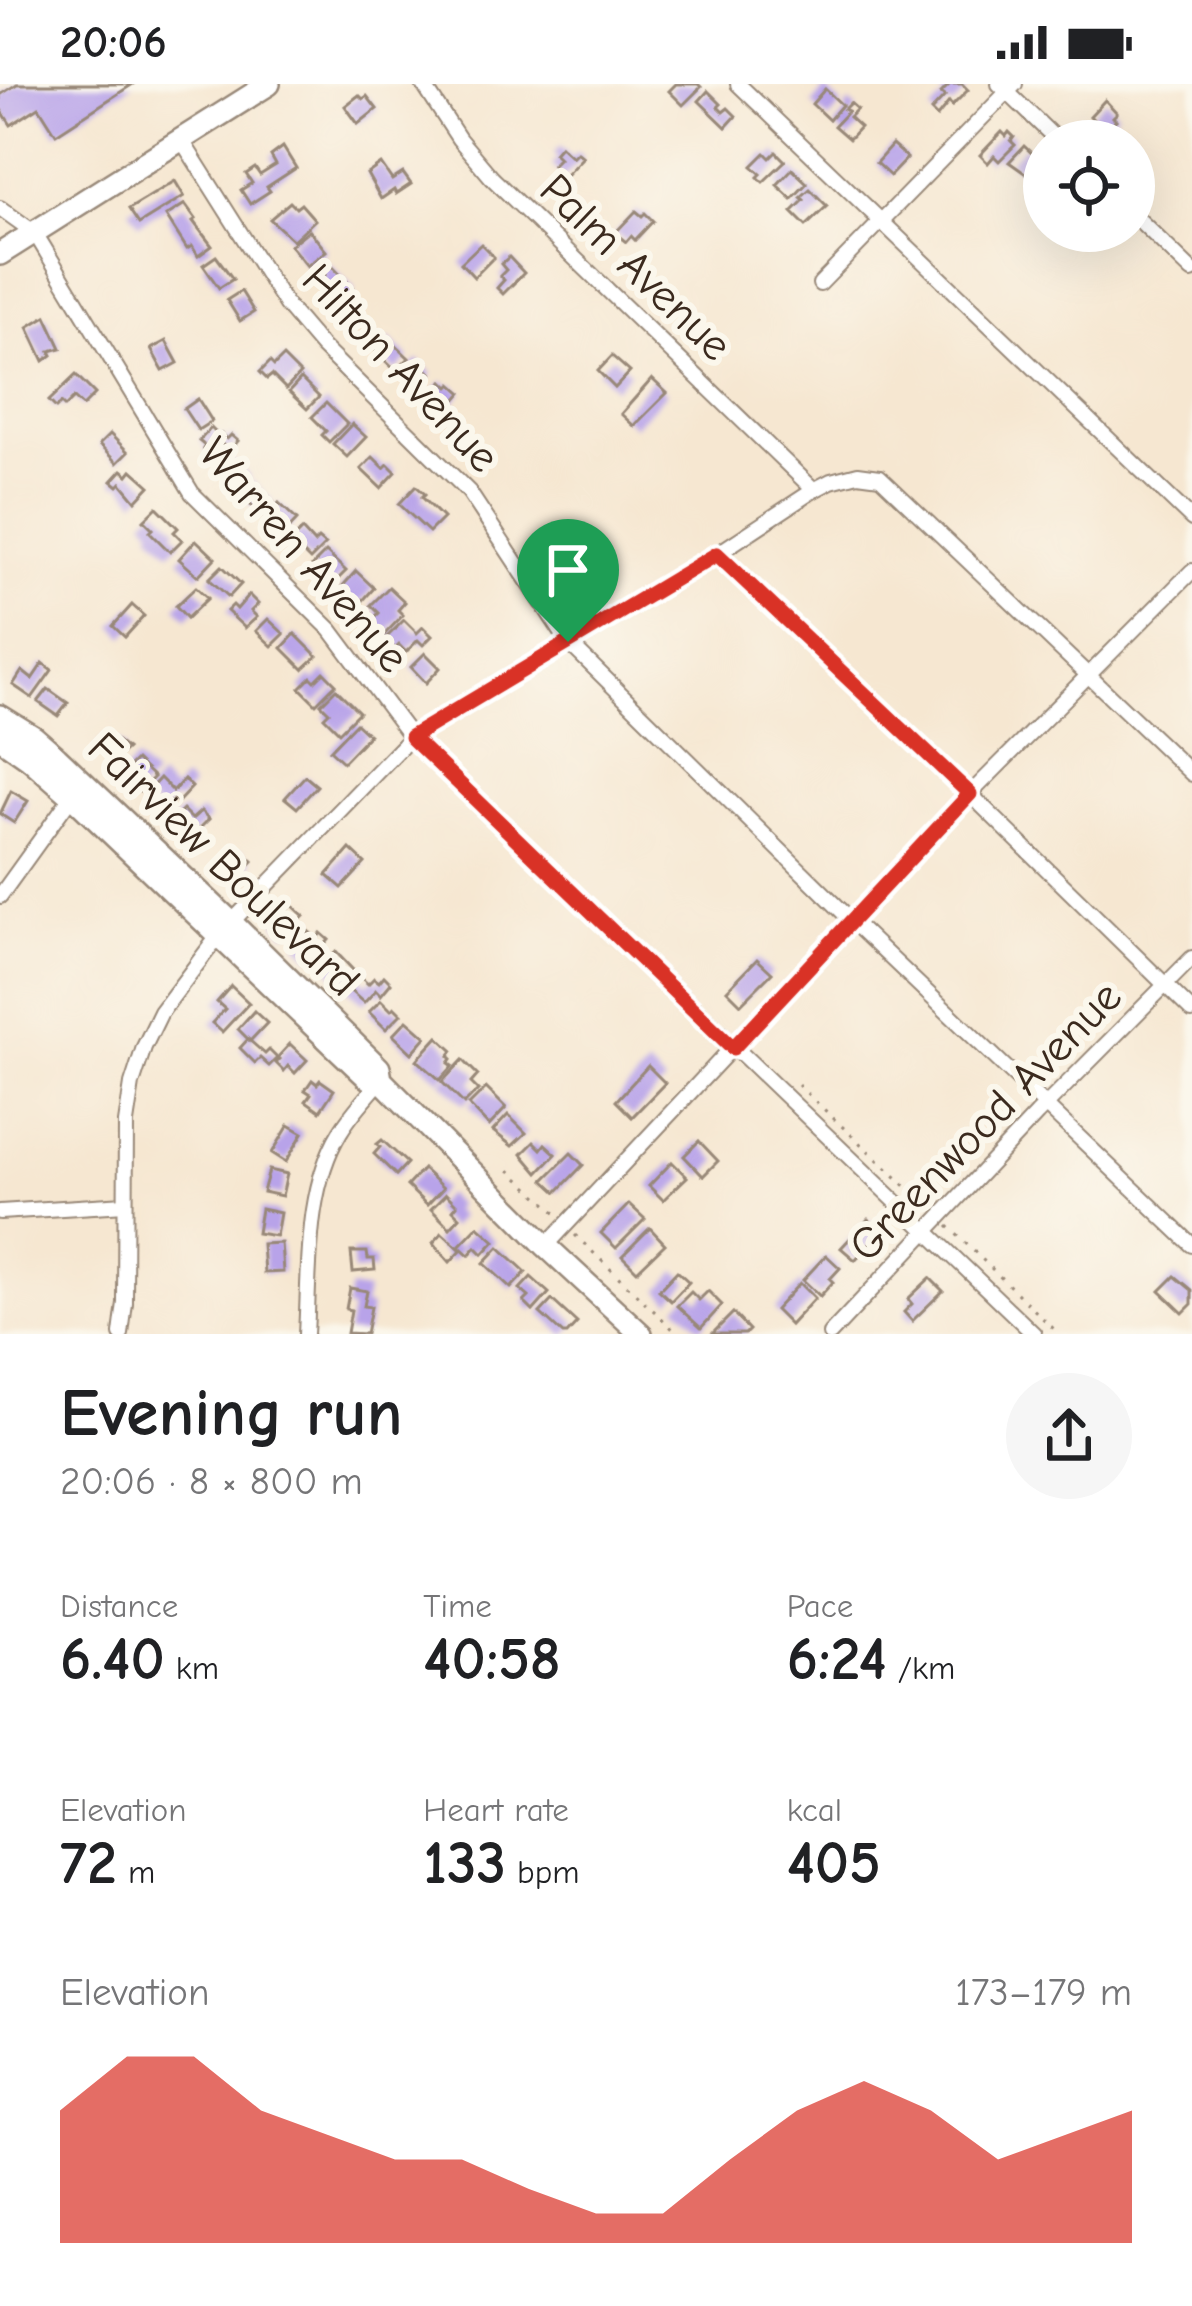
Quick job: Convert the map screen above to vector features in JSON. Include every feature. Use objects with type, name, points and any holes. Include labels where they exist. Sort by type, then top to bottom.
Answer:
[{"type":"street","points":[[0,254],[269,84]]},
{"type":"street","name":"Palm Avenue","points":[[423,84],[492,178],[814,490]]},
{"type":"street","points":[[738,84],[1192,519]]},
{"type":"street","points":[[820,284],[1007,87],[1038,120]]},
{"type":"street","name":"Hilton Avenue","points":[[181,139],[286,305],[321,346],[469,492],[568,642],[1192,1245]]},
{"type":"street","points":[[0,208],[35,233]]},
{"type":"street","name":"Warren Avenue","points":[[35,233],[192,493],[331,630],[411,737],[1034,1334]]},
{"type":"street","points":[[1155,235],[1192,271]]},
{"type":"street","points":[[121,1334],[126,1123],[137,1066],[161,1012],[225,928],[411,737],[831,481],[858,474],[880,477],[1192,774]]},
{"type":"street","points":[[717,554],[1192,1011]]},
{"type":"street","points":[[546,1246],[970,794],[1192,572]]},
{"type":"street","name":"Fairview Boulevard","points":[[0,716],[34,737],[78,789],[225,928],[368,1078],[381,1080],[641,1334]]},
{"type":"street","name":"Fairview Boulevard","points":[[0,738],[78,789]]},
{"type":"street","points":[[0,896],[78,789]]},
{"type":"street","name":"Greenwood Avenue","points":[[830,1334],[1044,1106],[1192,958]]},
{"type":"street","points":[[306,1334],[314,1222],[324,1172],[340,1132],[381,1080]]},
{"type":"street","points":[[0,1213],[125,1204]]},
{"type":"path","points":[[509,1170],[678,1334]]},
{"type":"building","points":[[17,84],[133,84],[56,134],[39,107],[11,125],[0,108],[0,95]]},
{"type":"building","points":[[676,84],[701,87],[683,105],[669,91]]},
{"type":"building","points":[[950,84],[962,84],[968,90],[937,117],[931,111]]},
{"type":"building","points":[[825,89],[842,105],[829,120],[812,104]]},
{"type":"building","points":[[708,91],[723,112],[728,108],[736,116],[726,127],[699,101]]},
{"type":"building","points":[[359,95],[367,96],[377,109],[358,124],[345,106]]},
{"type":"building","points":[[1105,100],[1117,113],[1116,120],[1090,116]]},
{"type":"building","points":[[850,103],[857,109],[849,117],[860,127],[849,139],[834,126]]},
{"type":"building","points":[[1002,132],[1014,137],[1015,145],[999,161],[994,156],[988,163],[980,155]]},
{"type":"building","points":[[892,145],[907,158],[890,176],[876,163]]},
{"type":"building","points":[[560,146],[572,157],[577,152],[583,157],[564,177],[552,165],[559,158],[554,153]]},
{"type":"building","points":[[283,147],[296,168],[250,204],[241,190],[252,183],[246,174],[255,168],[260,175],[276,165],[271,156]]},
{"type":"building","points":[[1023,147],[1023,172],[1009,162]]},
{"type":"building","points":[[776,152],[785,161],[763,182],[752,166],[765,153],[770,158]]},
{"type":"building","points":[[381,164],[392,180],[403,173],[411,184],[381,199],[367,174]]},
{"type":"building","points":[[792,169],[807,183],[792,199],[777,185]]},
{"type":"building","points":[[175,181],[184,196],[139,224],[129,209]]},
{"type":"building","points":[[810,189],[827,206],[806,226],[792,212]]},
{"type":"building","points":[[290,202],[296,208],[301,204],[315,220],[293,240],[270,219]]},
{"type":"building","points":[[185,204],[212,246],[198,256],[192,246],[187,249],[166,216]]},
{"type":"building","points":[[636,211],[653,221],[635,240],[631,236],[626,242],[615,233]]},
{"type":"building","points":[[309,230],[326,251],[307,266],[290,245]]},
{"type":"building","points":[[481,244],[494,257],[474,277],[461,263]]},
{"type":"building","points":[[216,256],[233,279],[219,288],[203,265]]},
{"type":"building","points":[[509,257],[524,273],[503,294],[497,288],[506,270],[501,264]]},
{"type":"building","points":[[329,263],[355,290],[349,296],[346,293],[338,300],[320,280]]},
{"type":"building","points":[[241,291],[254,312],[240,321],[227,300]]},
{"type":"building","points":[[46,316],[61,348],[50,351],[52,355],[44,361],[28,327]]},
{"type":"building","points":[[389,339],[409,358],[396,371],[376,352]]},
{"type":"building","points":[[166,341],[178,363],[163,371],[151,349]]},
{"type":"building","points":[[612,356],[630,372],[615,388],[598,371]]},
{"type":"building","points":[[283,357],[300,374],[286,389],[272,375],[267,379],[260,372]]},
{"type":"building","points":[[418,360],[432,374],[415,390],[402,376]]},
{"type":"building","points":[[76,375],[95,394],[83,406],[74,398],[56,408],[49,401]]},
{"type":"building","points":[[301,379],[319,397],[307,409],[289,392]]},
{"type":"building","points":[[652,379],[667,393],[634,426],[621,414]]},
{"type":"building","points":[[443,381],[462,393],[443,415],[430,395]]},
{"type":"building","points":[[198,399],[212,421],[198,430],[184,409]]},
{"type":"building","points":[[326,403],[347,424],[329,442],[322,435],[326,431],[312,417]]},
{"type":"building","points":[[352,424],[366,437],[347,457],[333,444]]},
{"type":"building","points":[[211,428],[219,436],[227,439],[231,435],[238,441],[229,451],[223,445],[211,457],[199,441]]},
{"type":"building","points":[[110,434],[128,452],[117,463],[99,445]]},
{"type":"building","points":[[228,456],[250,477],[237,490],[216,469]]},
{"type":"building","points":[[373,457],[396,472],[381,488],[361,469]]},
{"type":"building","points":[[122,470],[128,475],[132,470],[150,486],[136,501],[121,483],[112,481]]},
{"type":"building","points":[[252,481],[273,501],[261,514],[239,493]]},
{"type":"building","points":[[416,486],[443,518],[429,532],[399,504]]},
{"type":"building","points":[[279,503],[297,520],[284,534],[265,518]]},
{"type":"building","points":[[157,507],[178,528],[174,532],[182,540],[170,552],[144,520]]},
{"type":"building","points":[[302,530],[314,543],[318,539],[325,545],[310,560],[291,541]]},
{"type":"building","points":[[196,540],[215,558],[198,576],[179,559]]},
{"type":"building","points":[[326,552],[346,571],[332,585],[312,566]]},
{"type":"building","points":[[222,566],[241,584],[229,597],[209,579]]},
{"type":"building","points":[[356,571],[374,588],[358,606],[340,589]]},
{"type":"building","points":[[196,587],[208,598],[187,618],[176,606]]},
{"type":"building","points":[[389,587],[405,602],[398,610],[403,615],[384,635],[370,622],[379,613],[371,605]]},
{"type":"building","points":[[249,595],[258,604],[251,611],[257,617],[245,628],[227,611],[233,605],[237,609]]},
{"type":"building","points":[[132,605],[144,616],[125,637],[113,626]]},
{"type":"building","points":[[268,619],[284,634],[272,646],[256,631]]},
{"type":"building","points":[[404,620],[417,633],[423,627],[432,636],[423,645],[418,640],[406,652],[399,645],[395,649],[385,639]]},
{"type":"building","points":[[295,634],[317,656],[303,669],[282,648]]},
{"type":"building","points":[[425,653],[440,668],[426,683],[411,667]]},
{"type":"building","points":[[43,663],[52,670],[32,698],[13,685],[22,671],[32,679]]},
{"type":"building","points":[[324,672],[336,684],[316,704],[300,688]]},
{"type":"building","points":[[48,689],[68,703],[58,716],[38,702]]},
{"type":"building","points":[[336,689],[359,712],[339,732],[324,717],[329,712],[321,704]]},
{"type":"building","points":[[356,723],[369,735],[343,762],[330,750]]},
{"type":"building","points":[[108,734],[127,749],[112,763],[96,746]]},
{"type":"building","points":[[136,760],[154,777],[140,791],[123,773]]},
{"type":"building","points":[[305,776],[317,786],[297,808],[285,798]]},
{"type":"building","points":[[160,778],[173,791],[184,779],[192,787],[162,812],[144,795]]},
{"type":"building","points":[[11,791],[28,801],[14,823],[0,814]]},
{"type":"building","points":[[183,810],[192,819],[201,811],[209,819],[189,839],[171,822]]},
{"type":"building","points":[[240,849],[253,861],[236,879],[223,868]]},
{"type":"building","points":[[350,849],[365,863],[342,888],[327,875]]},
{"type":"building","points":[[292,905],[304,916],[286,934],[275,922]]},
{"type":"building","points":[[308,931],[329,940],[313,958],[297,944]]},
{"type":"building","points":[[336,952],[353,970],[341,982],[324,964]]},
{"type":"building","points":[[757,959],[772,973],[741,1004],[727,990]]},
{"type":"building","points":[[357,974],[368,984],[384,976],[391,983],[381,995],[376,990],[364,1003],[346,987]]},
{"type":"building","points":[[231,986],[249,1003],[222,1032],[212,1023],[225,1009],[217,1002]]},
{"type":"building","points":[[381,1000],[401,1014],[386,1029],[369,1012]]},
{"type":"building","points":[[254,1011],[267,1023],[250,1041],[238,1029]]},
{"type":"building","points":[[407,1020],[426,1037],[412,1053],[393,1035]]},
{"type":"building","points":[[438,1037],[453,1051],[449,1063],[453,1066],[440,1080],[417,1060]]},
{"type":"building","points":[[248,1039],[277,1058],[269,1066],[260,1058],[255,1063],[240,1048]]},
{"type":"building","points":[[290,1044],[307,1060],[295,1073],[276,1063]]},
{"type":"building","points":[[463,1060],[478,1075],[471,1083],[478,1090],[464,1104],[442,1082]]},
{"type":"building","points":[[648,1066],[665,1083],[632,1117],[616,1101]]},
{"type":"building","points":[[312,1080],[334,1090],[320,1111],[306,1101],[311,1094],[305,1090]]},
{"type":"building","points":[[486,1088],[506,1108],[489,1126],[469,1105]]},
{"type":"building","points":[[508,1115],[526,1133],[512,1146],[493,1131]]},
{"type":"building","points":[[289,1125],[303,1133],[286,1162],[272,1153]]},
{"type":"building","points":[[382,1140],[407,1163],[396,1175],[374,1154]]},
{"type":"building","points":[[699,1141],[718,1161],[703,1176],[684,1156]]},
{"type":"building","points":[[534,1142],[556,1154],[538,1173],[522,1154]]},
{"type":"building","points":[[571,1153],[583,1165],[557,1192],[544,1180]]},
{"type":"building","points":[[672,1162],[687,1177],[663,1200],[649,1186]]},
{"type":"building","points":[[423,1169],[443,1188],[427,1205],[407,1186]]},
{"type":"building","points":[[269,1170],[287,1174],[282,1196],[263,1192]]},
{"type":"building","points":[[446,1194],[457,1205],[453,1210],[460,1217],[450,1228],[431,1209]]},
{"type":"building","points":[[629,1204],[645,1219],[616,1248],[601,1233]]},
{"type":"building","points":[[261,1209],[280,1213],[276,1236],[257,1233]]},
{"type":"building","points":[[868,1219],[881,1231],[855,1260],[841,1248]]},
{"type":"building","points":[[478,1226],[495,1241],[483,1254],[476,1247],[469,1255],[459,1246]]},
{"type":"building","points":[[650,1228],[665,1244],[637,1271],[622,1256]]},
{"type":"building","points":[[442,1233],[461,1250],[450,1262],[433,1243]]},
{"type":"building","points":[[281,1243],[283,1272],[264,1273],[262,1244]]},
{"type":"building","points":[[499,1247],[526,1272],[511,1288],[484,1263]]},
{"type":"building","points":[[351,1252],[367,1252],[375,1270],[353,1272]]},
{"type":"building","points":[[826,1255],[840,1268],[820,1296],[803,1280]]},
{"type":"building","points":[[677,1271],[689,1282],[671,1301],[659,1290]]},
{"type":"building","points":[[1175,1276],[1192,1290],[1192,1304],[1183,1313],[1160,1291]]},
{"type":"building","points":[[531,1277],[549,1293],[533,1311],[524,1302],[529,1297],[520,1289]]},
{"type":"building","points":[[930,1278],[943,1291],[912,1321],[904,1312],[912,1304],[908,1299]]},
{"type":"building","points":[[800,1283],[815,1298],[790,1325],[775,1310]]},
{"type":"building","points":[[350,1288],[367,1291],[364,1306],[371,1307],[366,1334],[347,1333]]},
{"type":"building","points":[[708,1291],[722,1305],[701,1328],[677,1306],[691,1292],[699,1300]]},
{"type":"building","points":[[552,1300],[577,1323],[567,1334],[540,1313]]},
{"type":"building","points":[[733,1313],[749,1330],[745,1334],[712,1334]]},
{"type":"route","points":[[717,554],[970,794],[733,1048],[411,737],[568,642],[717,554]]}]
